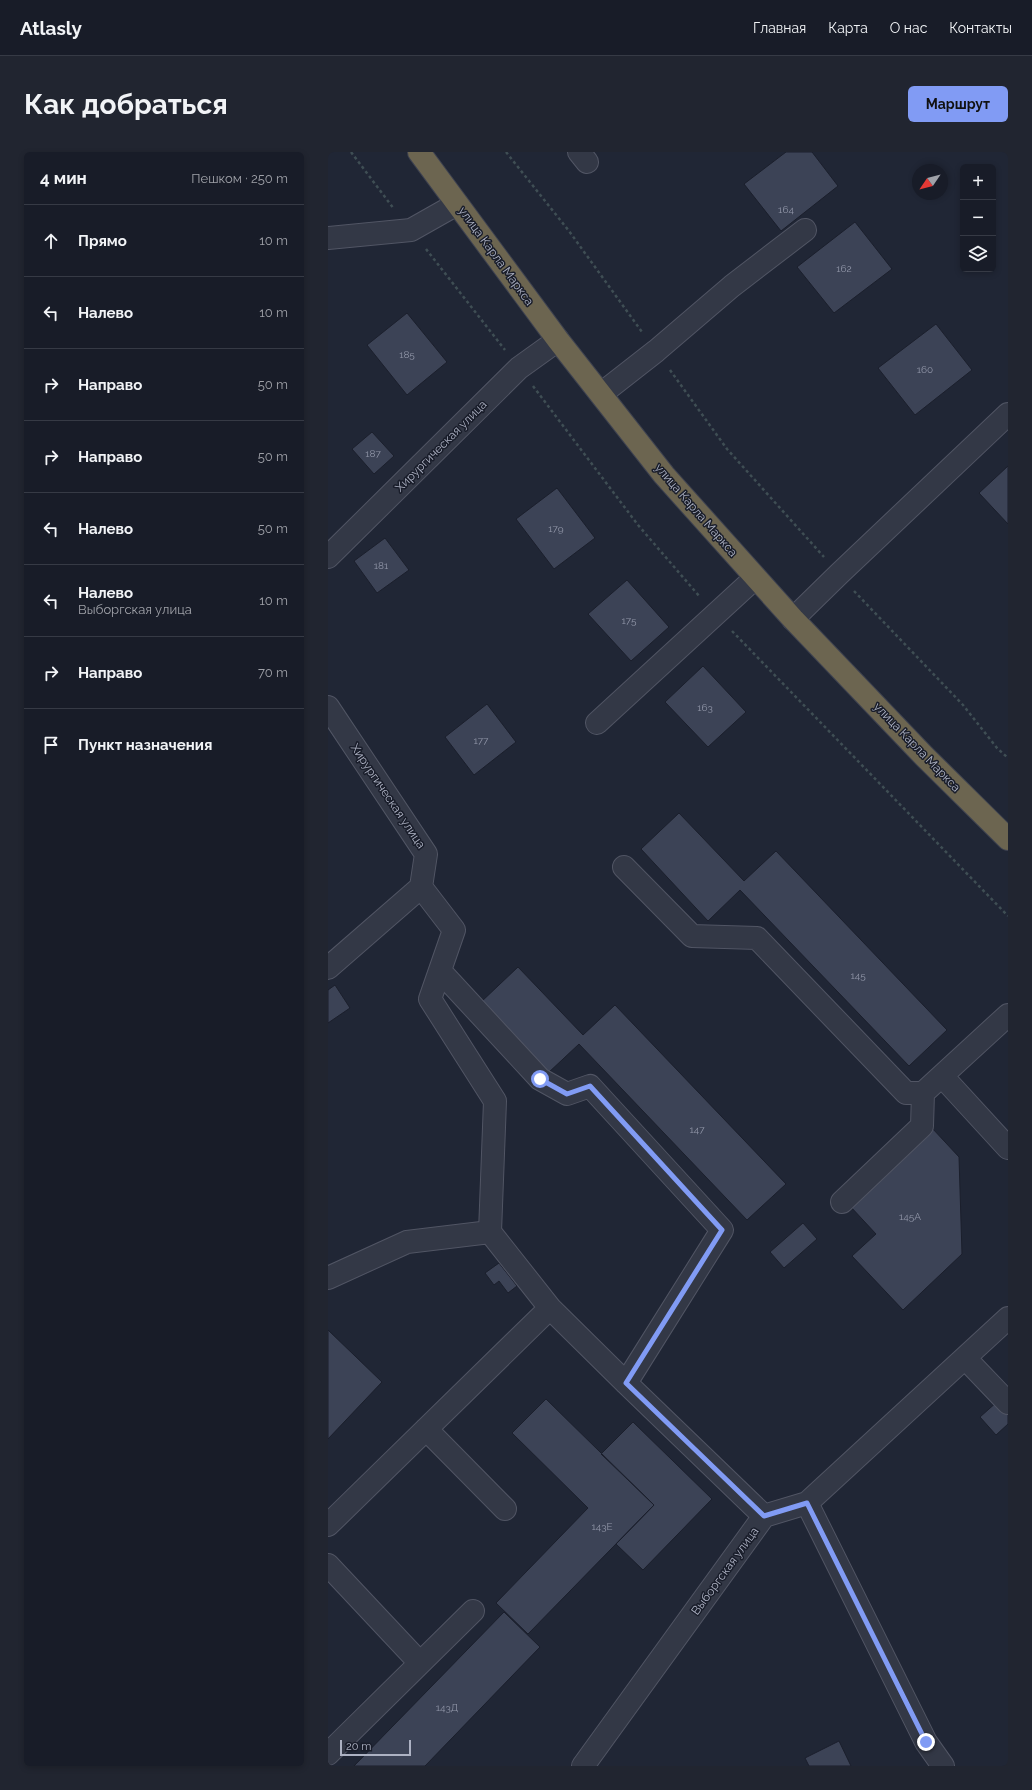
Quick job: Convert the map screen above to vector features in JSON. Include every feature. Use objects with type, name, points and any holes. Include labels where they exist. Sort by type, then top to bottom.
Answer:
[{"type":"highway","name":"улица Карла Маркса","points":[[419,152],[558,340],[664,475],[793,619],[924,756],[1008,839]]},
{"type":"street","points":[[328,238],[411,230],[457,204]]},
{"type":"street","points":[[601,394],[656,351],[732,286],[805,230]]},
{"type":"street","name":"Хирургическая улица","points":[[328,557],[519,368],[558,340]]},
{"type":"street","points":[[793,619],[1008,414]]},
{"type":"street","points":[[596,723],[755,578]]},
{"type":"street","name":"Хирургическая улица","points":[[328,707],[426,854],[421,887]]},
{"type":"street","points":[[624,867],[692,936],[757,938],[906,1093],[923,1093],[1008,1015]]},
{"type":"street","points":[[328,968],[421,887],[454,930],[430,999],[495,1101],[490,1232],[550,1308],[764,1516]]},
{"type":"street","points":[[440,971],[540,1079],[567,1094],[590,1086],[722,1230],[626,1383]]},
{"type":"street","points":[[942,1076],[1008,1148]]},
{"type":"street","points":[[842,1202],[922,1126],[923,1093]]},
{"type":"street","points":[[328,1278],[407,1242],[490,1232]]},
{"type":"street","points":[[328,1525],[550,1308]]},
{"type":"street","name":"Выборгская улица","points":[[583,1766],[764,1516],[807,1503],[1008,1318]]},
{"type":"street","points":[[965,1358],[1008,1403]]},
{"type":"street","points":[[426,1429],[505,1509]]},
{"type":"street","points":[[807,1503],[926,1742],[943,1766]]},
{"type":"street","points":[[328,1565],[420,1663]]},
{"type":"street","points":[[328,1754],[473,1611]]},
{"type":"path","points":[[351,152],[519,368],[638,525],[714,614],[1008,916]]},
{"type":"path","points":[[506,152],[569,231],[727,449],[839,574],[963,705],[1008,758]]},
{"type":"building","points":[[786,152],[812,152],[838,186],[781,231],[744,184]]},
{"type":"building","points":[[855,222],[892,269],[834,313],[797,267]]},
{"type":"building","points":[[407,313],[447,362],[407,395],[367,345]]},
{"type":"building","points":[[936,324],[972,370],[915,415],[878,368]]},
{"type":"building","points":[[372,432],[394,456],[374,474],[352,449]]},
{"type":"building","points":[[1008,466],[1008,524],[979,493]]},
{"type":"building","points":[[557,488],[595,538],[554,569],[516,519]]},
{"type":"building","points":[[385,538],[409,570],[377,593],[354,561]]},
{"type":"building","points":[[627,580],[669,627],[631,661],[588,614]]},
{"type":"building","points":[[703,666],[746,712],[708,747],[665,702]]},
{"type":"building","points":[[487,704],[516,742],[474,775],[445,737]]},
{"type":"building","points":[[679,813],[744,881],[776,851],[947,1030],[909,1066],[740,890],[708,921],[641,849]]},
{"type":"building","points":[[518,967],[583,1035],[615,1005],[786,1184],[747,1220],[579,1044],[547,1074],[480,1003]]},
{"type":"building","points":[[335,985],[350,1008],[328,1023],[328,990]]},
{"type":"building","points":[[932,1128],[959,1157],[962,1254],[903,1310],[852,1256],[876,1234],[850,1206]]},
{"type":"building","points":[[803,1223],[817,1239],[784,1268],[770,1252]]},
{"type":"building","points":[[499,1263],[517,1286],[508,1293],[499,1281],[494,1285],[485,1273]]},
{"type":"building","points":[[328,1330],[382,1382],[328,1439]]},
{"type":"building","points":[[546,1399],[654,1505],[528,1634],[496,1603],[588,1508],[512,1433]]},
{"type":"building","points":[[998,1401],[1008,1413],[1008,1424],[996,1435],[980,1417]]},
{"type":"building","points":[[633,1422],[712,1499],[643,1570],[616,1544],[654,1505],[601,1454]]},
{"type":"building","points":[[504,1612],[540,1647],[425,1766],[354,1766]]},
{"type":"building","points":[[839,1741],[851,1766],[809,1766],[805,1758]]},
{"type":"route","points":[[540,1079],[567,1094],[590,1086],[722,1230],[626,1383],[764,1516],[807,1503],[926,1742]]}]
